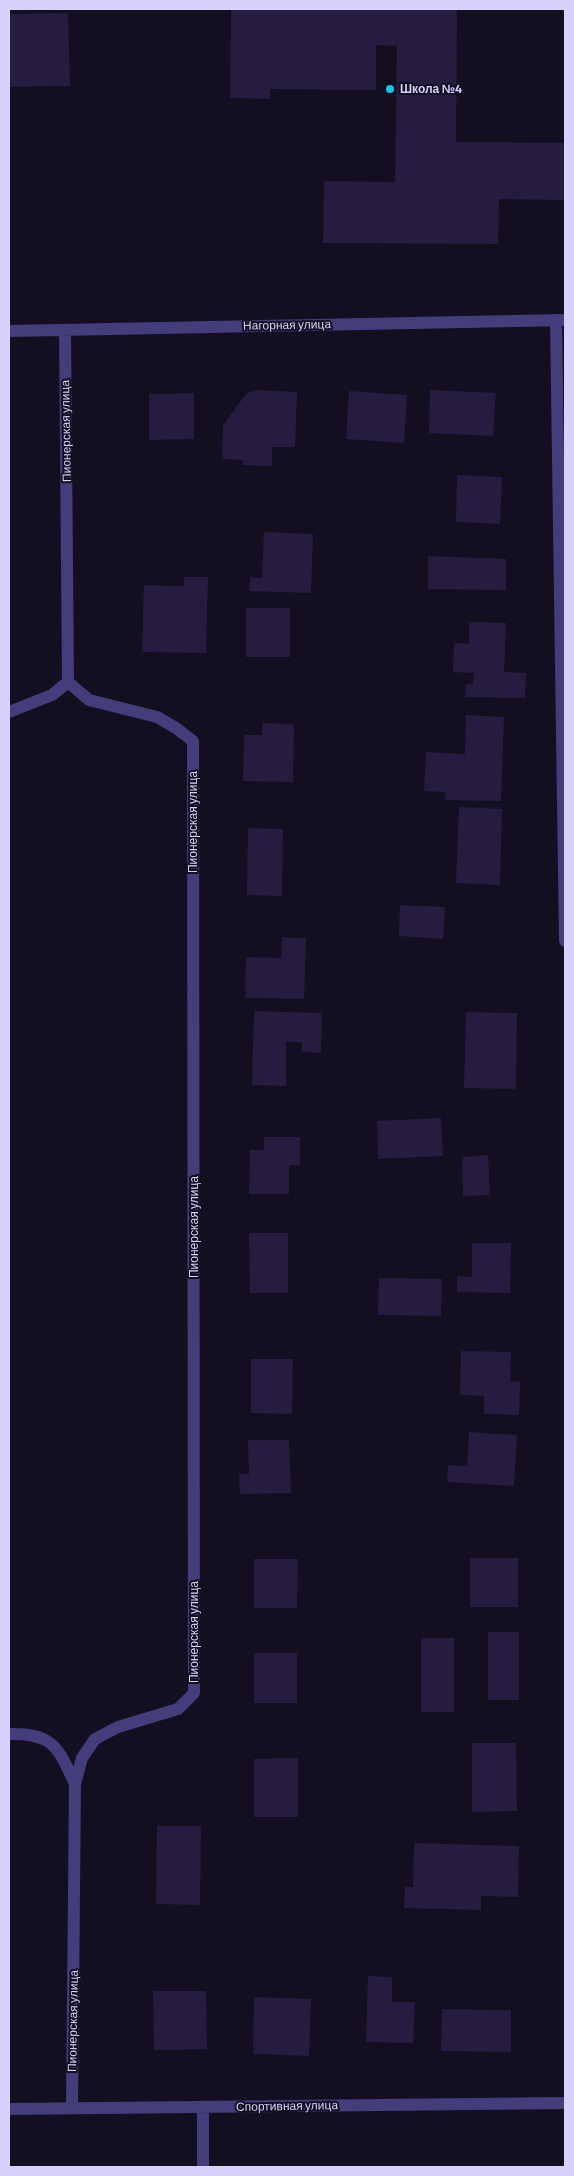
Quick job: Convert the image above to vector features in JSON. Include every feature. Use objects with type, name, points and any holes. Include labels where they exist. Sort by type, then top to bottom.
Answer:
[{"type":"street","name":"Нагорная улица","points":[[9,331],[561,320]]},
{"type":"street","points":[[561,320],[565,941]]},
{"type":"street","name":"Пионерская улица","points":[[64,330],[68,682],[89,700],[157,717],[193,741],[194,1693],[178,1709],[118,1726],[95,1739],[82,1758],[75,1784],[72,2108]]},
{"type":"street","points":[[9,712],[52,695],[68,682]]},
{"type":"street","name":"Пионерская улица","points":[[9,1734],[28,1734],[49,1741],[61,1754],[75,1784]]},
{"type":"street","name":"Спортивная улица","points":[[9,2109],[565,2104]]},
{"type":"street","points":[[203,2107],[203,2167]]},
{"type":"building","points":[[231,9],[457,9],[456,142],[565,143],[565,200],[499,199],[498,244],[323,243],[324,181],[395,182],[397,46],[376,45],[376,90],[270,89],[270,99],[230,98]]},
{"type":"building","points":[[68,13],[70,86],[9,87],[9,14]]},
{"type":"building","points":[[255,390],[297,392],[295,447],[272,447],[272,466],[243,465],[243,460],[222,459],[223,425],[246,394]]},
{"type":"building","points":[[430,390],[496,393],[493,436],[429,433]]},
{"type":"building","points":[[349,391],[407,395],[404,443],[346,439]]},
{"type":"building","points":[[194,393],[194,439],[149,440],[149,394]]},
{"type":"building","points":[[457,475],[502,477],[500,524],[456,522]]},
{"type":"building","points":[[264,532],[313,534],[311,593],[250,591],[250,577],[262,578]]},
{"type":"building","points":[[428,556],[506,559],[506,590],[428,589]]},
{"type":"building","points":[[184,577],[208,577],[206,653],[142,652],[144,585],[184,586]]},
{"type":"building","points":[[246,608],[290,608],[290,657],[246,657]]},
{"type":"building","points":[[469,622],[506,623],[504,672],[526,673],[525,698],[465,697],[466,684],[473,684],[474,673],[453,672],[454,643],[469,644]]},
{"type":"building","points":[[466,715],[504,717],[501,801],[445,800],[446,792],[424,791],[426,752],[465,754]]},
{"type":"building","points":[[262,723],[294,724],[293,782],[243,781],[244,735],[262,735]]},
{"type":"building","points":[[459,807],[502,809],[500,885],[456,883]]},
{"type":"building","points":[[248,828],[283,829],[282,896],[247,895]]},
{"type":"building","points":[[400,905],[445,907],[443,939],[399,936]]},
{"type":"building","points":[[282,937],[306,938],[304,999],[245,998],[246,957],[281,958]]},
{"type":"building","points":[[254,1011],[322,1013],[321,1053],[302,1052],[302,1042],[286,1042],[286,1086],[252,1085]]},
{"type":"building","points":[[466,1012],[517,1013],[516,1089],[464,1088]]},
{"type":"building","points":[[441,1118],[443,1156],[378,1159],[377,1121]]},
{"type":"building","points":[[264,1137],[300,1137],[300,1165],[289,1165],[289,1194],[249,1194],[250,1150],[264,1150]]},
{"type":"building","points":[[488,1155],[490,1195],[463,1196],[462,1157]]},
{"type":"building","points":[[249,1233],[288,1233],[288,1293],[250,1293]]},
{"type":"building","points":[[472,1243],[511,1243],[510,1293],[457,1292],[457,1276],[472,1277]]},
{"type":"building","points":[[379,1278],[442,1279],[441,1316],[378,1315]]},
{"type":"building","points":[[461,1351],[511,1352],[510,1381],[520,1382],[519,1415],[484,1414],[484,1396],[460,1395]]},
{"type":"building","points":[[251,1359],[293,1359],[292,1414],[251,1413]]},
{"type":"building","points":[[469,1432],[517,1435],[514,1486],[447,1482],[448,1465],[467,1466]]},
{"type":"building","points":[[248,1440],[289,1440],[291,1493],[240,1494],[239,1474],[249,1474]]},
{"type":"building","points":[[470,1558],[518,1558],[518,1607],[470,1607]]},
{"type":"building","points":[[254,1559],[298,1559],[297,1608],[254,1608]]},
{"type":"building","points":[[488,1632],[519,1632],[519,1700],[488,1700]]},
{"type":"building","points":[[421,1638],[454,1638],[454,1712],[421,1712]]},
{"type":"building","points":[[254,1653],[297,1653],[297,1703],[254,1703]]},
{"type":"building","points":[[472,1743],[516,1743],[517,1811],[472,1812]]},
{"type":"building","points":[[298,1758],[298,1817],[254,1817],[254,1759]]},
{"type":"building","points":[[157,1826],[201,1826],[200,1905],[156,1904]]},
{"type":"building","points":[[414,1843],[519,1846],[518,1897],[481,1896],[481,1910],[404,1908],[405,1887],[413,1887]]},
{"type":"building","points":[[368,1976],[392,1977],[392,2002],[415,2002],[413,2043],[366,2042]]},
{"type":"building","points":[[153,1991],[206,1991],[207,2049],[154,2050]]},
{"type":"building","points":[[254,1997],[311,1999],[309,2056],[253,2054]]},
{"type":"building","points":[[442,2009],[511,2010],[511,2052],[441,2051]]},
{"type":"place","name":"Школа №4","points":[[390,89]]}]
